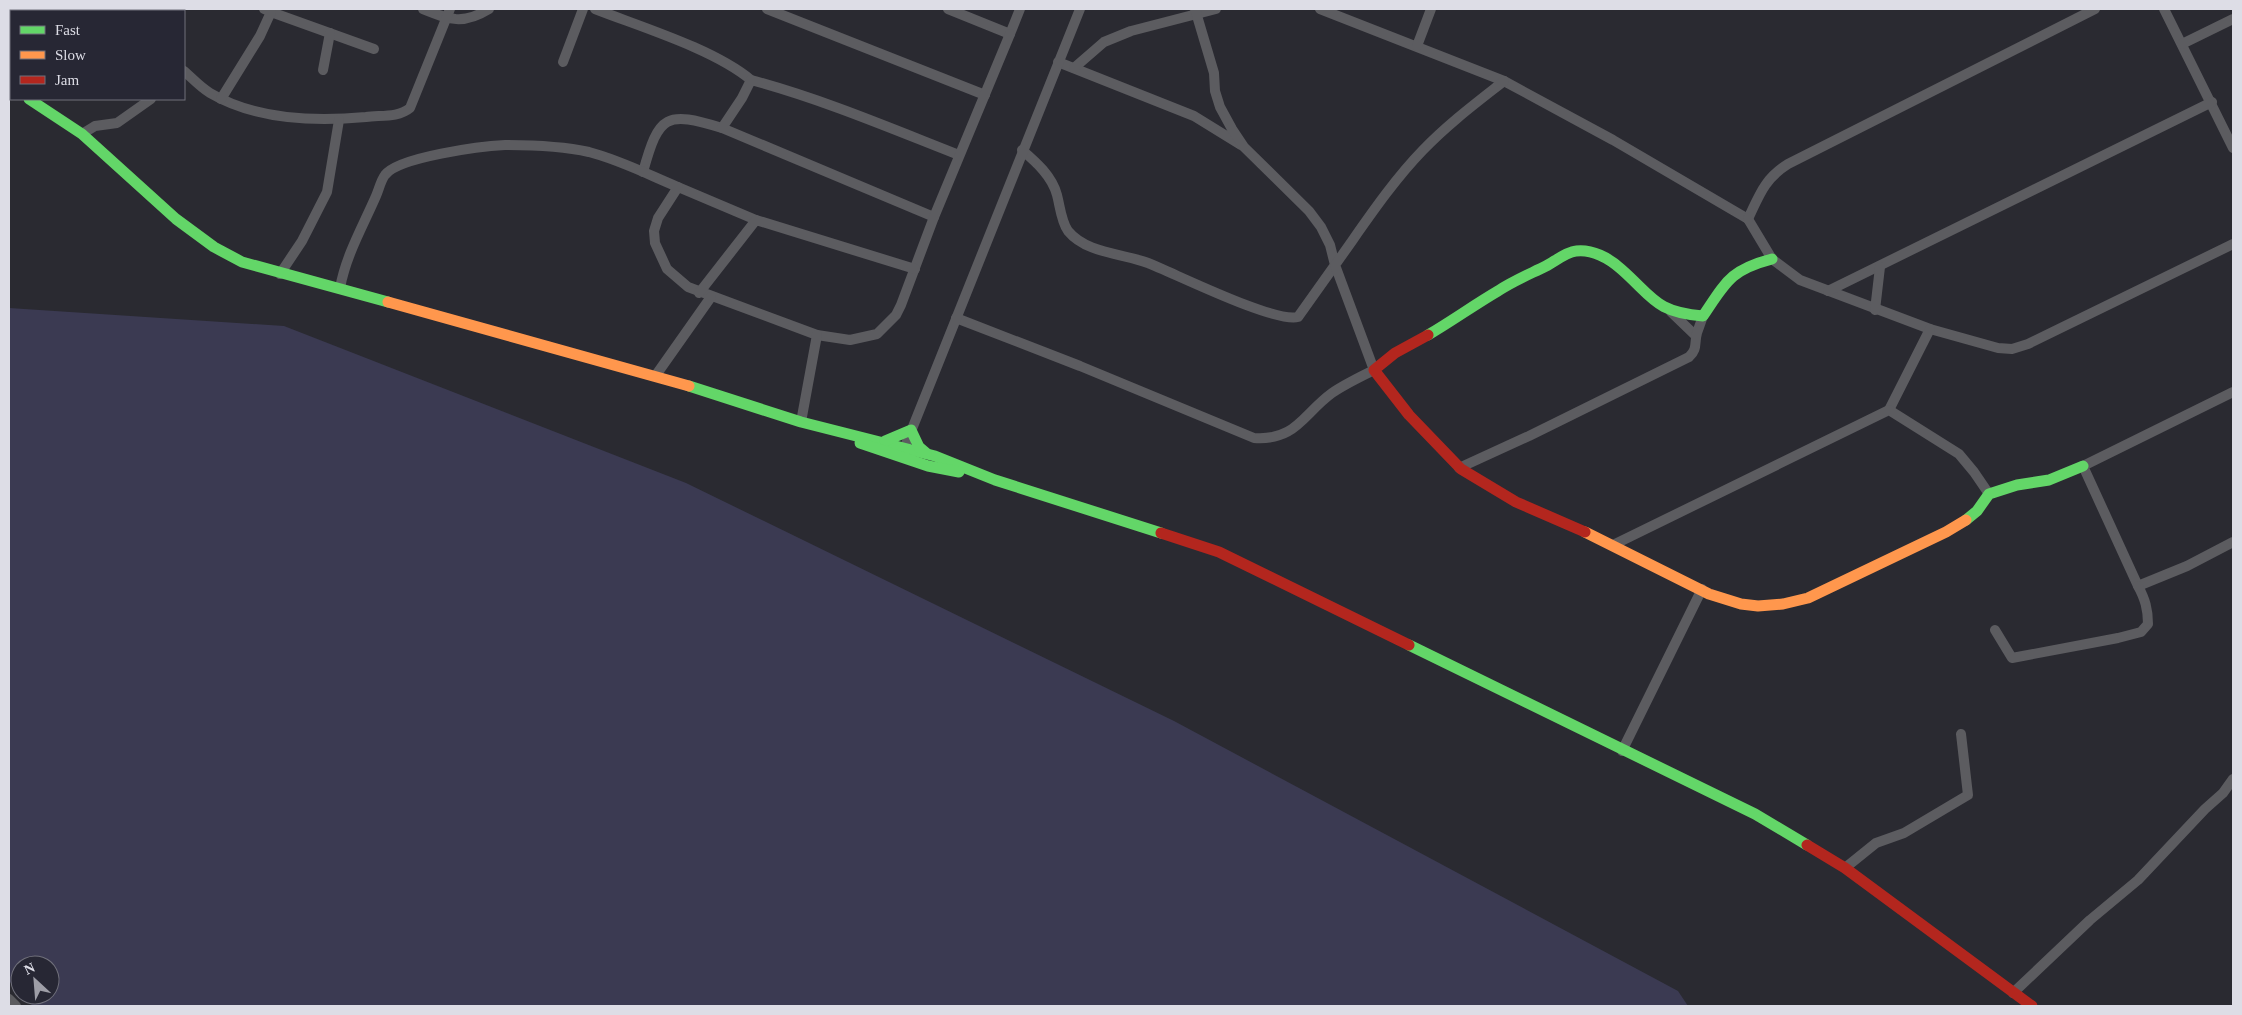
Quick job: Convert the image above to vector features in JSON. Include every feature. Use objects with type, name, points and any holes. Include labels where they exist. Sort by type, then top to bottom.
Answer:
[{"type":"street","points":[[423,9],[448,13],[465,20],[490,9]]},
{"type":"street","points":[[563,62],[583,9]]},
{"type":"street","points":[[595,9],[695,49],[743,73],[751,80],[789,90],[829,104],[959,155]]},
{"type":"street","points":[[767,9],[985,95]]},
{"type":"street","points":[[948,9],[1010,34]]},
{"type":"street","points":[[678,187],[658,218],[654,231],[655,242],[667,269],[688,287],[699,293],[816,335],[850,340],[876,334],[896,315],[959,155],[1020,9]]},
{"type":"street","points":[[902,452],[1080,9]]},
{"type":"street","points":[[1074,68],[1104,42],[1131,31],[1195,12],[1216,9]]},
{"type":"street","points":[[1320,9],[1504,81],[1613,140],[1748,219],[1772,259],[1800,280],[1874,310],[1930,329],[1998,348],[2012,348],[2028,344],[2233,244]]},
{"type":"street","points":[[1417,46],[1431,9]]},
{"type":"street","points":[[1748,219],[1766,182],[1788,164],[2095,9]]},
{"type":"street","points":[[2164,9],[2212,102],[2233,148]]},
{"type":"street","points":[[221,99],[260,36],[268,10],[374,49]]},
{"type":"street","points":[[1195,12],[1214,73],[1220,107],[1244,146]]},
{"type":"street","points":[[185,72],[208,92],[221,99],[242,107],[277,116],[339,120],[400,114],[410,108],[448,13]]},
{"type":"street","points":[[2182,44],[2233,19]]},
{"type":"street","points":[[323,70],[330,33]]},
{"type":"street","points":[[1058,62],[1194,116],[1244,146],[1310,211],[1330,245],[1335,265],[1374,370],[1391,397],[1459,468],[1501,495],[1545,517],[1613,545],[1702,589],[1741,604],[1768,606],[1787,604],[1808,598],[1946,532],[1977,511],[1989,494],[2016,485],[2048,480],[2082,466],[2233,392]]},
{"type":"street","points":[[722,128],[742,98],[751,80]]},
{"type":"street","points":[[1022,150],[1037,163],[1057,192],[1064,222],[1068,231],[1078,240],[1103,251],[1146,262],[1254,308],[1286,318],[1298,317],[1405,171],[1456,118],[1504,81]]},
{"type":"street","points":[[31,100],[82,134],[176,219],[214,248],[242,262],[280,274],[340,288],[656,375],[801,422],[885,441],[928,466],[995,480]]},
{"type":"street","points":[[82,134],[95,126],[118,123],[151,100]]},
{"type":"street","points":[[1828,292],[2212,102]]},
{"type":"street","points":[[643,172],[657,131],[667,122],[680,118],[722,128],[934,217]]},
{"type":"street","points":[[280,274],[302,241],[327,192],[339,120]]},
{"type":"street","points":[[340,288],[343,272],[384,175],[404,163],[435,155],[503,145],[589,152],[643,172],[756,220],[915,269]]},
{"type":"street","points":[[699,293],[756,220]]},
{"type":"street","points":[[956,318],[1080,366],[1254,438],[1269,439],[1283,436],[1296,427],[1332,394],[1374,370],[1395,353],[1446,326],[1499,290],[1575,252],[1588,250],[1604,256],[1696,336]]},
{"type":"street","points":[[1459,468],[1529,436],[1694,352],[1697,344],[1696,336],[1703,316],[1722,286],[1740,268],[1772,259]]},
{"type":"street","points":[[1874,310],[1880,267]]},
{"type":"street","points":[[656,375],[711,297]]},
{"type":"street","points":[[1668,310],[1703,316]]},
{"type":"street","points":[[1613,545],[1889,410],[1930,329]]},
{"type":"street","points":[[801,422],[816,335]]},
{"type":"street","points":[[1889,410],[1959,454],[1989,494]]},
{"type":"street","points":[[825,428],[902,452],[926,454],[995,480],[1219,552],[1755,814],[1845,868],[2032,1006]]},
{"type":"street","points":[[885,441],[911,430]]},
{"type":"street","points":[[911,430],[919,447],[926,454]]},
{"type":"street","points":[[1995,630],[2012,658],[2141,632],[2148,624],[2145,600],[2082,466]]},
{"type":"street","points":[[2138,586],[2187,566],[2233,542]]},
{"type":"street","points":[[1622,750],[1702,589]]},
{"type":"street","points":[[1845,868],[1862,852],[1876,843],[1904,833],[1968,795],[1961,734]]},
{"type":"street","points":[[2013,993],[2090,920],[2138,880],[2205,808],[2223,793],[2233,779]]},
{"type":"street","points":[[9,999],[16,1006]]},
{"type":"shaded area","points":[[9,308],[284,326],[686,483],[1174,721],[1678,991],[1688,1006],[33,1006],[60,1005],[60,955],[10,955],[9,981]]},
{"type":"traffic: fast","points":[[31,100],[82,134],[176,219],[214,247],[242,262],[388,302]]},
{"type":"traffic: fast","points":[[1428,335],[1504,287],[1572,252],[1588,251],[1600,255],[1616,265],[1656,302],[1675,311],[1703,316],[1730,279],[1747,268],[1772,259]]},
{"type":"traffic: fast","points":[[689,386],[801,422],[935,456],[995,480],[1161,533]]},
{"type":"traffic: fast","points":[[885,441],[911,430],[919,447],[926,453]]},
{"type":"traffic: fast","points":[[860,443],[928,466],[959,472]]},
{"type":"traffic: fast","points":[[1966,520],[1977,511],[1989,494],[2017,485],[2049,480],[2083,466]]},
{"type":"traffic: fast","points":[[1409,645],[1755,814],[1807,845]]},
{"type":"traffic: slow","points":[[388,302],[689,386]]},
{"type":"traffic: slow","points":[[1585,532],[1709,594],[1741,604],[1758,606],[1783,604],[1808,598],[1946,532],[1966,520]]},
{"type":"traffic: jam","points":[[1428,335],[1395,353],[1374,370],[1409,415],[1461,469],[1516,502],[1585,532]]},
{"type":"traffic: jam","points":[[1161,533],[1219,552],[1409,645]]},
{"type":"traffic: jam","points":[[1807,845],[1845,868],[2032,1006]]}]
